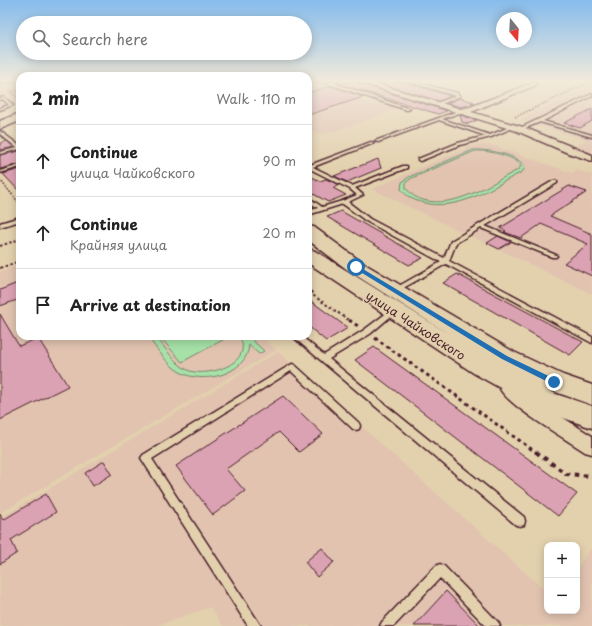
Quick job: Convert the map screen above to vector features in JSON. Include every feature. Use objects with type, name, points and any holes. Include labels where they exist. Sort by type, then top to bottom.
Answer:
[{"type":"main road","points":[[0,124],[16,118]]},
{"type":"main road","points":[[0,130],[16,125]]},
{"type":"main road","name":"улица Чайковского","points":[[312,234],[394,301]]},
{"type":"main road","name":"улица Чайковского","points":[[312,257],[394,301],[494,363]]},
{"type":"main road","points":[[494,363],[592,395]]},
{"type":"main road","points":[[494,363],[547,402],[592,417]]},
{"type":"street","points":[[461,111],[465,110]]},
{"type":"street","points":[[461,111],[516,128],[570,151],[592,158]]},
{"type":"street","points":[[494,363],[526,403],[592,446]]},
{"type":"lane","points":[[420,160],[459,144],[540,121],[562,110]]},
{"type":"lane","points":[[377,141],[461,111]]},
{"type":"lane","points":[[439,119],[490,136]]},
{"type":"lane","points":[[540,121],[592,136]]},
{"type":"lane","points":[[0,130],[16,144]]},
{"type":"lane","points":[[312,166],[372,143]]},
{"type":"lane","points":[[0,153],[16,149]]},
{"type":"lane","points":[[0,172],[16,167]]},
{"type":"lane","points":[[352,188],[405,167]]},
{"type":"lane","points":[[312,169],[352,188],[360,195],[344,202],[312,211]]},
{"type":"lane","points":[[324,358],[366,332],[394,301],[444,262],[453,242],[555,182]]},
{"type":"lane","points":[[312,202],[322,209]]},
{"type":"lane","points":[[344,202],[368,220],[444,262],[591,339]]},
{"type":"lane","points":[[0,226],[16,220]]},
{"type":"lane","points":[[481,226],[554,256]]},
{"type":"lane","points":[[301,340],[520,521]]},
{"type":"lane","points":[[255,626],[146,458],[292,367],[356,426]]},
{"type":"lane","points":[[386,626],[440,570],[494,626]]},
{"type":"path","points":[[514,117],[529,110]]},
{"type":"path","points":[[0,180],[16,199]]},
{"type":"path","points":[[0,246],[16,240]]},
{"type":"path","points":[[0,268],[16,262]]},
{"type":"path","points":[[312,293],[314,296],[566,474],[592,476]]},
{"type":"shaded area","points":[[312,110],[395,110],[323,135],[312,131]]},
{"type":"shaded area","points":[[540,110],[592,110],[592,153],[574,147],[586,140],[520,120]]},
{"type":"shaded area","points":[[482,144],[492,145],[572,173],[577,170],[592,175],[592,294],[372,189],[471,146]]},
{"type":"shaded area","points":[[16,266],[16,340],[265,340],[276,350],[0,513],[0,272]]},
{"type":"shaded area","points":[[278,352],[544,589],[544,614],[580,614],[580,564],[592,547],[592,626],[223,626],[210,607],[156,626],[0,626],[0,518]]},
{"type":"green space","points":[[473,150],[486,150],[502,153],[517,159],[525,168],[522,172],[486,191],[461,202],[448,204],[435,205],[421,202],[407,196],[401,189],[402,182],[409,177]],"holes":[[[475,151],[513,159],[521,166],[518,170],[472,194],[448,201],[435,202],[423,200],[413,196],[406,188],[406,182],[412,178]]]},
{"type":"green space","points":[[150,340],[158,340],[175,361],[185,369],[199,372],[219,370],[236,361],[241,354],[242,346],[240,340],[252,340],[264,351],[259,354],[249,345],[246,355],[240,364],[222,375],[211,377],[189,376],[175,369]]},
{"type":"green space","points":[[163,340],[223,340],[182,362]]},
{"type":"building","points":[[312,110],[323,110],[312,114]]},
{"type":"building","points":[[426,110],[447,111],[438,114]]},
{"type":"building","points":[[592,110],[592,121],[580,128],[564,123]]},
{"type":"building","points":[[460,115],[477,120],[468,124],[462,122]]},
{"type":"building","points":[[7,141],[14,147],[0,150],[0,143]]},
{"type":"building","points":[[16,152],[16,165],[0,169],[0,155]]},
{"type":"building","points":[[378,159],[381,168],[347,182],[334,176]]},
{"type":"building","points":[[16,170],[16,188],[3,174]]},
{"type":"building","points":[[312,177],[320,181],[326,179],[339,185],[333,188],[346,195],[328,202],[312,193]]},
{"type":"building","points":[[569,186],[587,192],[550,216],[592,234],[592,276],[564,263],[588,244],[541,224],[521,238],[504,232],[506,231],[500,228]]},
{"type":"building","points":[[341,211],[423,258],[409,265],[327,217]]},
{"type":"building","points":[[498,236],[511,242],[499,249],[487,243]]},
{"type":"building","points":[[457,274],[583,342],[570,355],[443,283]]},
{"type":"building","points":[[16,284],[16,300],[0,306],[0,290]]},
{"type":"building","points":[[312,302],[348,328],[326,341],[312,329]]},
{"type":"building","points":[[0,314],[19,346],[33,340],[39,340],[68,386],[0,420]]},
{"type":"building","points":[[374,347],[577,494],[558,516],[355,360]]},
{"type":"building","points":[[283,396],[323,434],[299,452],[279,432],[226,469],[245,491],[213,515],[176,466]]},
{"type":"building","points":[[104,461],[112,474],[93,486],[85,473]]},
{"type":"building","points":[[46,494],[56,512],[11,540],[17,553],[0,564],[0,513],[3,520]]},
{"type":"building","points":[[322,548],[334,562],[317,577],[305,562]]},
{"type":"building","points":[[446,591],[480,626],[414,626]]},
{"type":"tram line","points":[[0,120],[16,114]]},
{"type":"route","points":[[356,267],[505,358],[554,382]]}]
